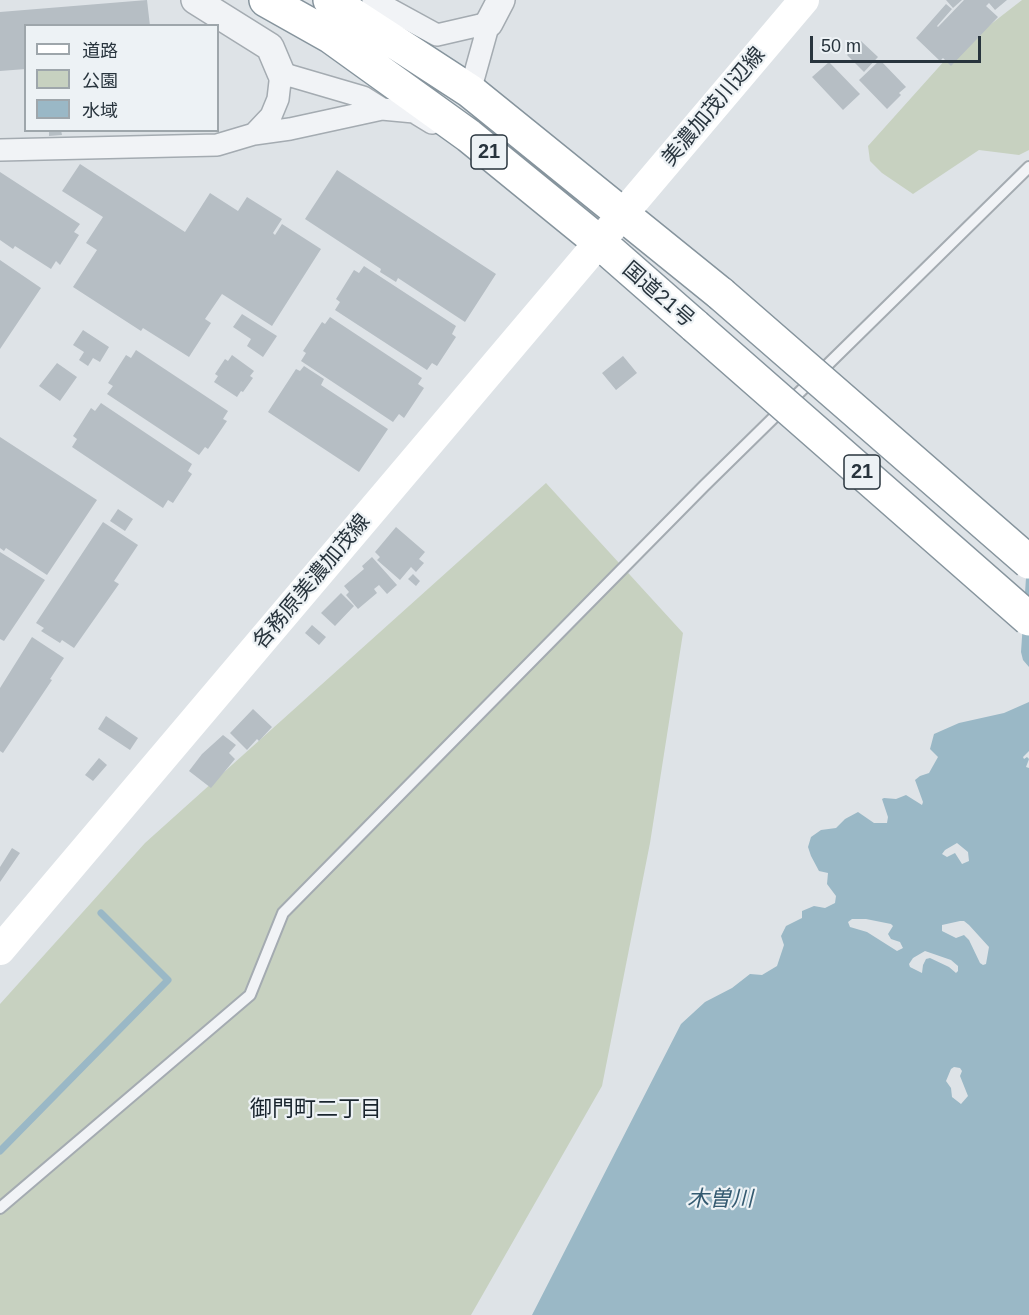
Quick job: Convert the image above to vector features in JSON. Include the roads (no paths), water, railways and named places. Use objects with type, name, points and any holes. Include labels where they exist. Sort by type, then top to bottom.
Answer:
[{"type":"highway","name":"国道21号","points":[[266,0],[330,36],[469,136],[599,242],[1029,619]]},
{"type":"highway","name":"国道21号","points":[[330,0],[470,92],[624,214],[721,294],[1029,562]]},
{"type":"main road","name":"美濃加茂川辺線","points":[[624,214],[804,0]]},
{"type":"main road","name":"各務原美濃加茂線","points":[[0,950],[624,214]]},
{"type":"street","points":[[195,0],[270,47],[281,74],[278,99],[271,116],[254,134]]},
{"type":"street","points":[[373,0],[437,35],[495,11]]},
{"type":"street","points":[[470,92],[495,11]]},
{"type":"street","points":[[281,74],[363,97],[382,109]]},
{"type":"street","points":[[0,150],[217,145],[254,134],[291,129],[382,109],[414,112],[445,131],[469,136]]},
{"type":"lane","points":[[0,1208],[250,995],[283,913],[704,486],[1029,167]]},
{"type":"water","points":[[1029,569],[1029,667],[1023,660],[1021,652],[1026,578]]},
{"type":"water","name":"木曽川","points":[[1029,702],[1029,751],[1023,757],[1029,759],[1026,767],[1029,768],[1029,1315],[532,1315],[681,1024],[705,1002],[732,988],[750,974],[762,975],[777,966],[784,945],[781,936],[786,926],[802,918],[802,911],[814,906],[825,908],[835,903],[836,896],[827,884],[828,873],[819,871],[811,856],[808,847],[811,837],[821,830],[836,828],[845,819],[858,812],[874,823],[887,823],[888,817],[882,799],[884,798],[896,799],[906,795],[922,805],[915,780],[929,773],[938,757],[930,749],[934,734],[959,723],[1004,713]],"holes":[[[957,843],[968,852],[969,861],[962,864],[955,853],[947,857],[942,854]],[[852,919],[866,919],[891,924],[893,926],[888,934],[891,939],[900,942],[903,948],[897,951],[867,932],[850,927],[848,922]],[[960,921],[969,925],[989,947],[986,964],[980,963],[969,940],[964,935],[956,938],[942,931],[942,925]],[[925,951],[951,960],[958,966],[958,971],[956,973],[930,958],[926,959],[922,973],[910,967],[909,964],[913,958]],[[960,1068],[962,1071],[960,1076],[968,1096],[961,1104],[952,1097],[951,1088],[946,1081],[951,1069]]]},
{"type":"waterway","points":[[0,1151],[168,980],[101,913]]},
{"type":"district","name":"御門町二丁目","points":[[316,1110]]}]
